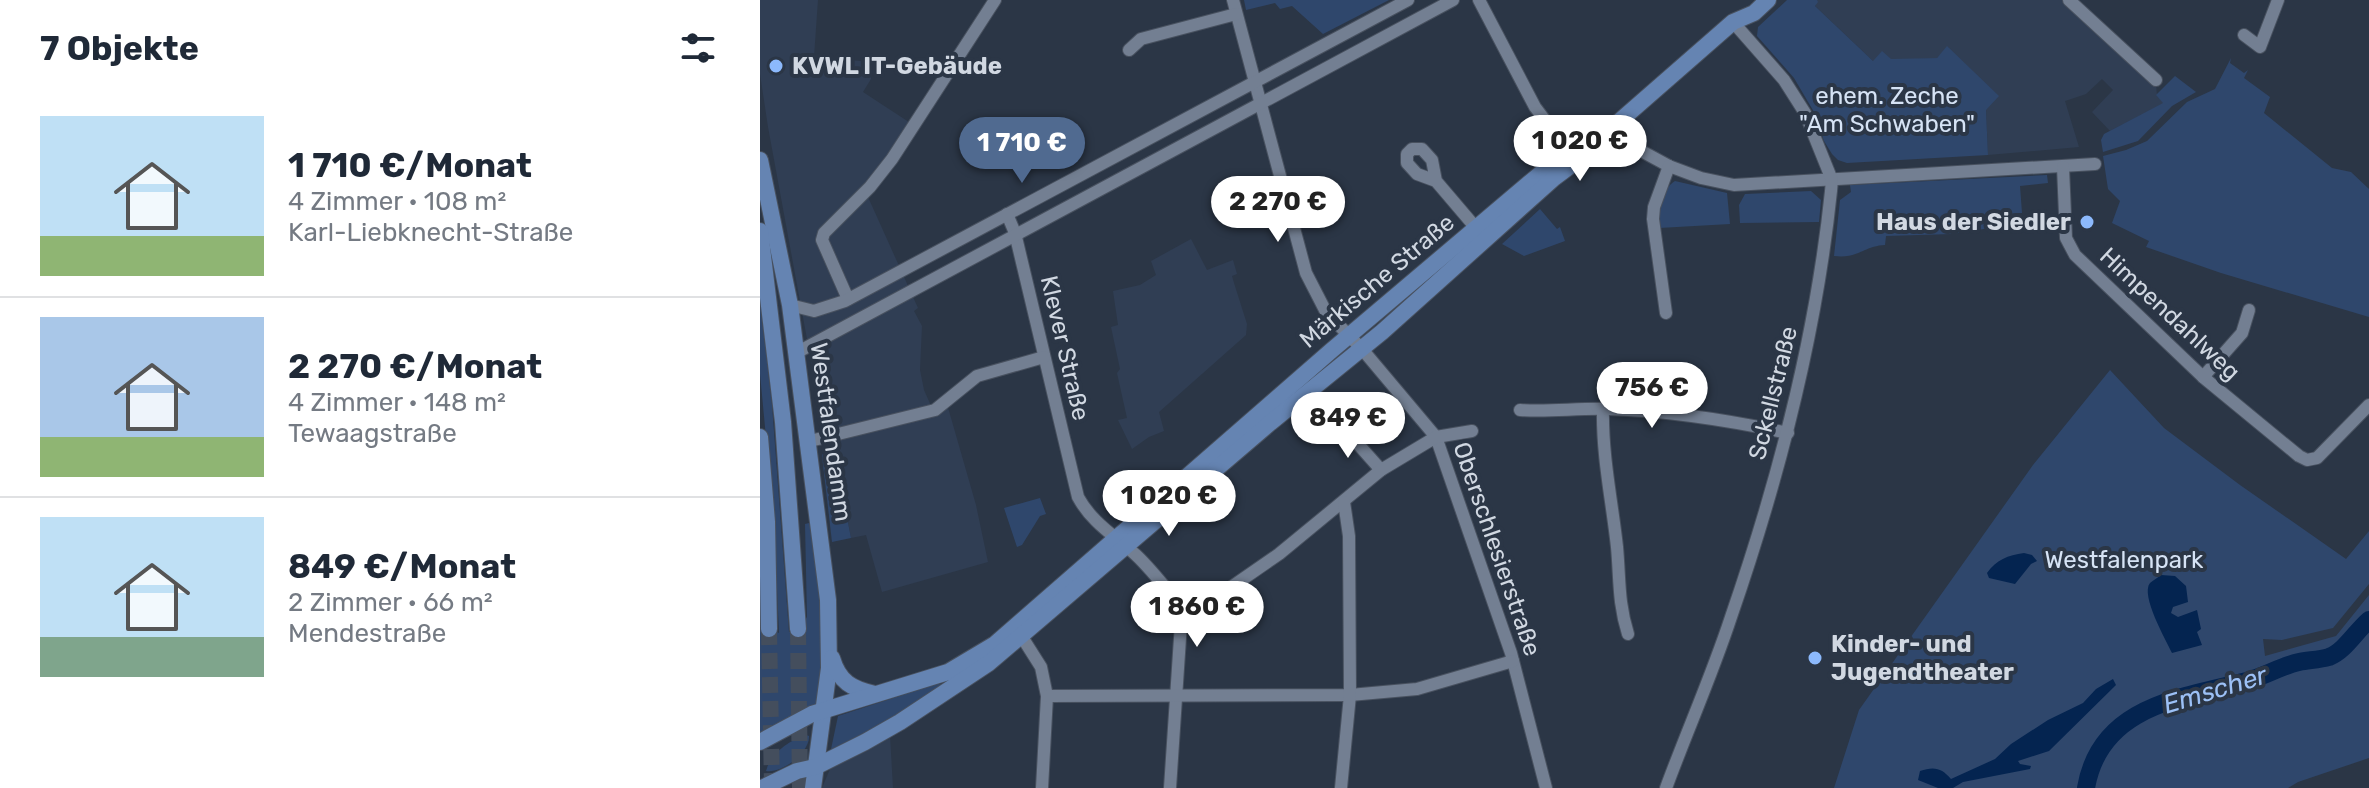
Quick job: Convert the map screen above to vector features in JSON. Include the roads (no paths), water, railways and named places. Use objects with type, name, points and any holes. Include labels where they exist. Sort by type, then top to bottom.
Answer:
[{"type":"main road","name":"Märkische Straße","points":[[760,742],[812,714],[948,672],[983,652],[1362,349],[1554,178],[1601,143],[1614,126],[1733,22],[1748,0]]},
{"type":"main road","name":"Märkische Straße","points":[[1733,22],[1754,13],[1768,0]]},
{"type":"main road","name":"Märkische Straße","points":[[762,788],[797,771],[815,767],[900,722],[989,663],[1022,637],[1348,336],[1593,133],[1614,126]]},
{"type":"main road","name":"Westfalendamm","points":[[760,160],[790,305],[825,572],[830,650],[813,788]]},
{"type":"main road","name":"Westfalendamm","points":[[760,231],[783,422],[798,629]]},
{"type":"main road","points":[[760,437],[767,522],[769,629]]},
{"type":"main road","points":[[830,650],[841,679],[854,689],[877,694]]},
{"type":"street","points":[[855,320],[822,240],[824,233],[870,187],[995,0]]},
{"type":"street","name":"Oberschlesierstraße","points":[[1233,0],[1306,273],[1326,312],[1362,349],[1436,437],[1513,661],[1546,788]]},
{"type":"street","points":[[790,305],[814,311],[847,300],[1408,0]]},
{"type":"street","points":[[796,353],[1453,0]]},
{"type":"street","points":[[1479,0],[1535,107],[1569,152]]},
{"type":"street","points":[[2069,0],[2156,80]]},
{"type":"street","points":[[2244,35],[2260,47],[2278,0]]},
{"type":"street","points":[[1129,50],[1141,39],[1236,14]]},
{"type":"street","name":"Sckellstraße","points":[[1666,788],[1731,618],[1788,433],[1816,308],[1832,180],[1805,113],[1784,80],[1733,22]]},
{"type":"street","points":[[1614,126],[1621,140],[1669,166],[1701,178],[1734,185],[2095,164]]},
{"type":"street","points":[[1666,313],[1653,219],[1654,207],[1669,166]]},
{"type":"street","name":"Himpendahlweg","points":[[2063,167],[2066,232],[2071,251],[2250,418],[2307,460],[2319,457],[2369,405]]},
{"type":"street","name":"Märkische Straße","points":[[1436,181],[1476,228]]},
{"type":"street","name":"Klever Straße","points":[[1007,214],[1015,233],[1078,497],[1085,509],[1135,555],[1182,608]]},
{"type":"street","points":[[2203,377],[2242,333],[2249,310]]},
{"type":"street","points":[[806,442],[935,410],[977,376],[1044,357]]},
{"type":"street","name":"Märkische Straße","points":[[1310,390],[1381,470]]},
{"type":"street","points":[[1603,409],[1604,456],[1617,550],[1620,606],[1628,634]]},
{"type":"street","points":[[1520,410],[1603,409],[1722,418],[1788,433]]},
{"type":"street","points":[[1170,788],[1182,608],[1214,599],[1279,554],[1381,470],[1436,437],[1472,431]]},
{"type":"street","points":[[1341,788],[1350,695],[1349,536],[1344,502]]},
{"type":"street","points":[[1022,637],[1041,667],[1047,696],[1042,788]]},
{"type":"street","points":[[1047,696],[1350,695],[1417,689],[1513,661]]},
{"type":"waterway","name":"Emscher","points":[[2086,788],[2094,761],[2108,739],[2125,723],[2170,701],[2247,681],[2292,664],[2329,657],[2345,646],[2369,620]]},
{"type":"tunnel","points":[[769,629],[772,788]]},
{"type":"tunnel","points":[[798,629],[800,788]]},
{"type":"place","name":"KVWL IT-Gebäude","points":[[776,66]]},
{"type":"place","name":"Haus der Siedler","points":[[2087,222]]},
{"type":"place","name":"Kinder- und Jugendtheater","points":[[1815,658]]},
{"type":"park label","name":"ehem. Zeche \"Am Schwaben\"","points":[[1887,110]]},
{"type":"park label","name":"Westfalenpark","points":[[2124,560]]}]
